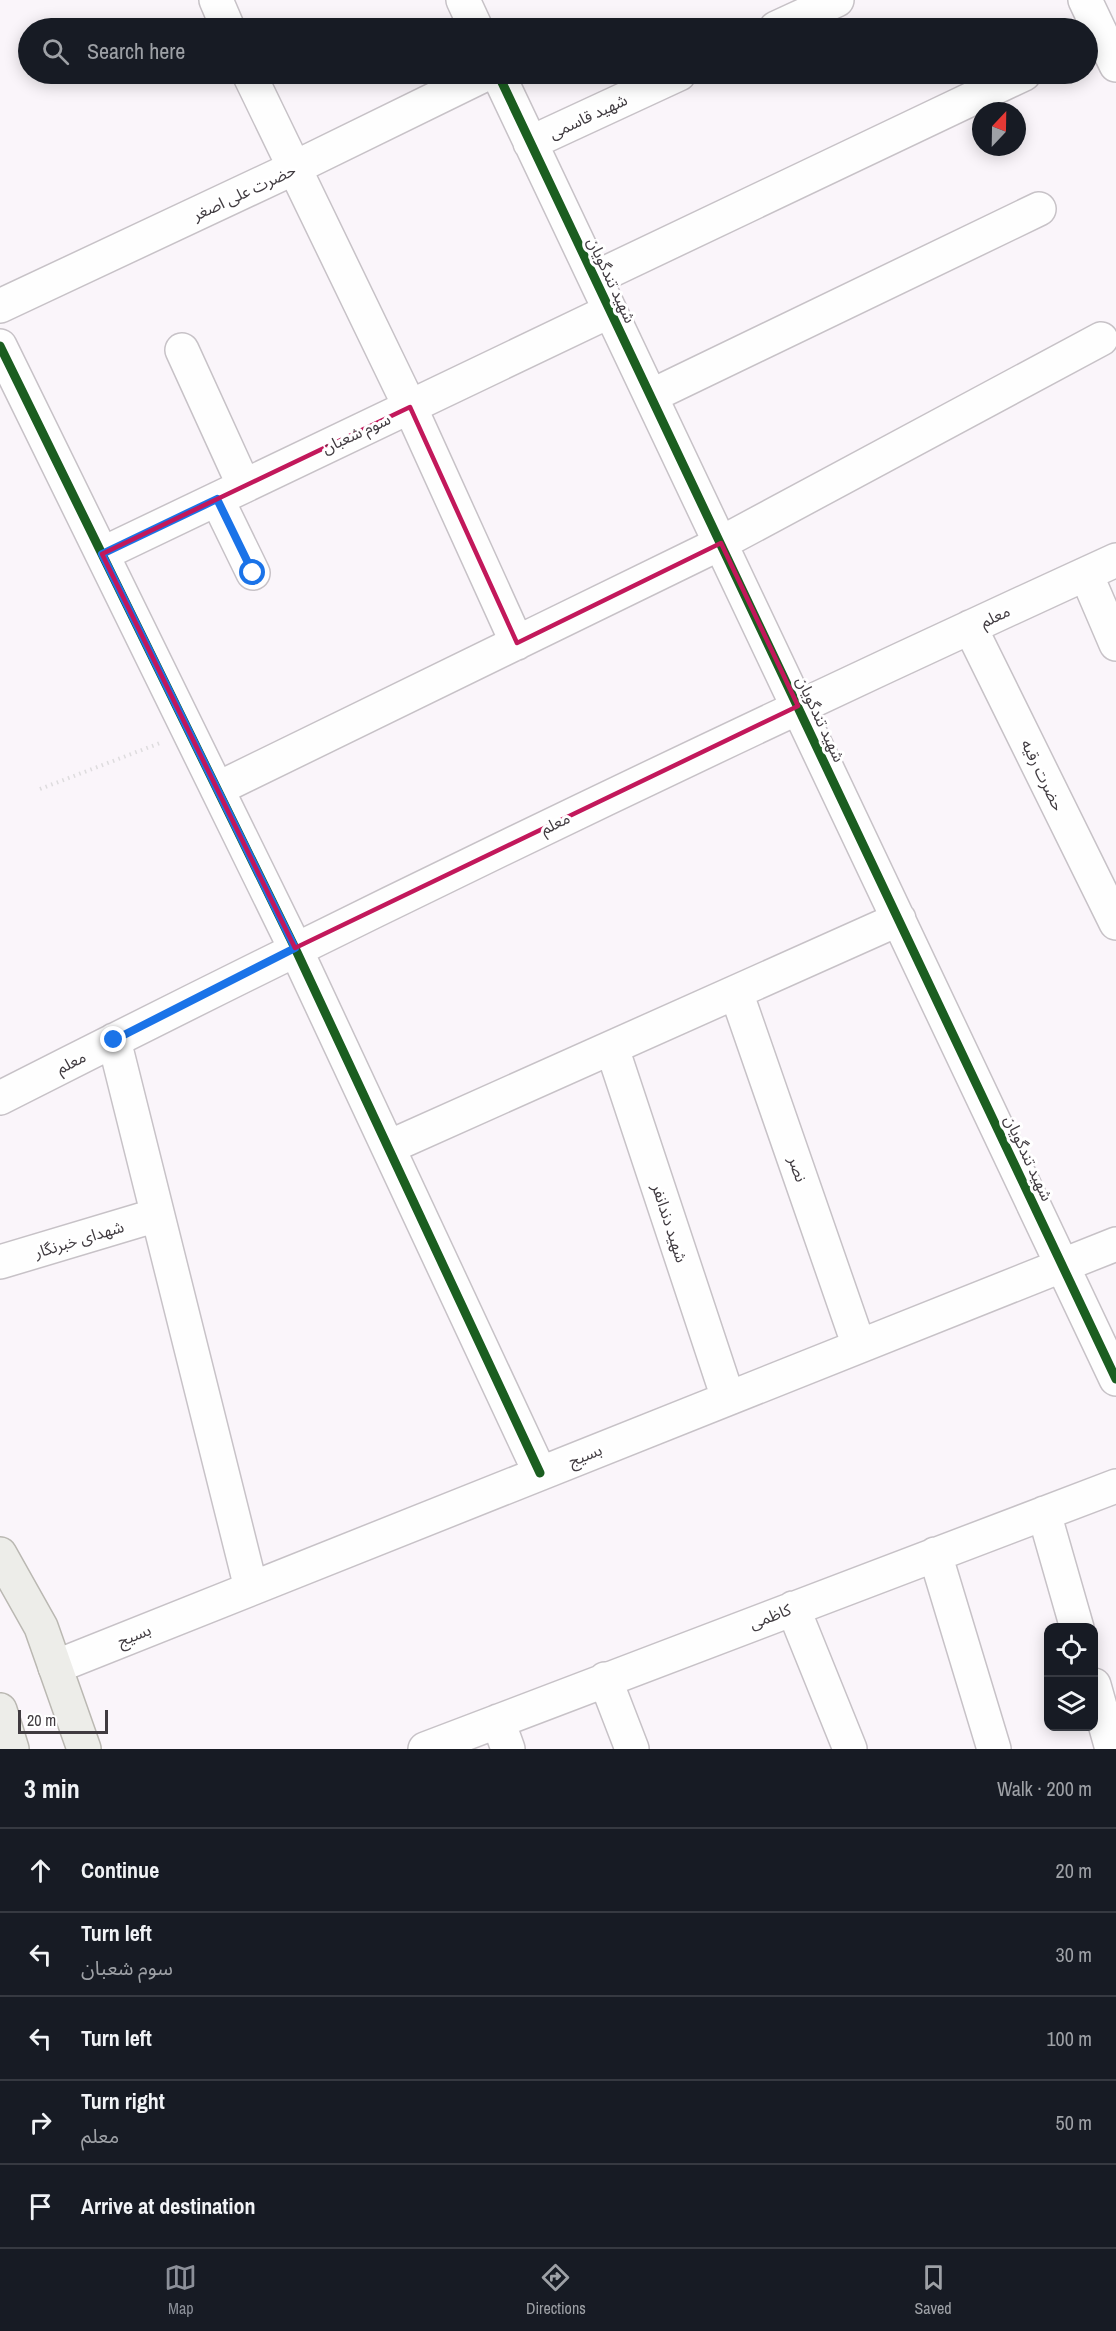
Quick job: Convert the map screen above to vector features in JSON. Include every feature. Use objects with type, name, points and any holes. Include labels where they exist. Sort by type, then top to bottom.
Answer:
[{"type":"main road","points":[[0,1554],[41,1627],[84,1749]]},
{"type":"street","points":[[216,0],[224,18]]},
{"type":"street","points":[[798,18],[837,0]]},
{"type":"street","points":[[1085,0],[1093,18]]},
{"type":"street","points":[[1098,30],[1106,48]]},
{"type":"street","points":[[254,84],[410,407],[517,643]]},
{"type":"street","name":"حضرت علی اصغر","points":[[0,306],[294,168],[466,84]]},
{"type":"street","name":"شهید تندگویان","points":[[503,84],[1116,1379]]},
{"type":"street","name":"شهید قاسمی","points":[[530,143],[657,84]]},
{"type":"street","points":[[594,278],[1003,84]]},
{"type":"street","points":[[651,396],[1039,209]]},
{"type":"street","name":"سوم شعبان","points":[[102,554],[610,311]]},
{"type":"street","points":[[217,789],[721,543],[1101,339]]},
{"type":"street","points":[[0,346],[295,948],[540,1473]]},
{"type":"street","points":[[182,350],[230,492],[253,573]]},
{"type":"street","name":"معلم","points":[[0,1098],[295,948],[798,706],[1116,560]]},
{"type":"street","points":[[1086,574],[1116,644]]},
{"type":"street","name":"حضرت رقیه","points":[[970,627],[1116,922]]},
{"type":"street","points":[[388,1147],[899,919]]},
{"type":"street","name":"نصر","points":[[736,992],[859,1346]]},
{"type":"street","points":[[114,1040],[251,1588]]},
{"type":"street","name":"شهید دندانفر","points":[[612,1047],[728,1398]]},
{"type":"street","name":"شهدای خبرنگار","points":[[0,1262],[157,1215]]},
{"type":"street","name":"بسیج","points":[[55,1667],[1116,1244]]},
{"type":"street","name":"کاظمی","points":[[425,1749],[503,1735],[605,1679],[1116,1486]]},
{"type":"street","points":[[1044,1513],[1076,1623]]},
{"type":"street","points":[[936,1554],[994,1749]]},
{"type":"street","points":[[793,1608],[850,1749]]},
{"type":"street","points":[[605,1679],[632,1749]]},
{"type":"street","points":[[1098,1699],[1112,1749]]},
{"type":"path","points":[[40,789],[189,731]]},
{"type":"highlighted area","points":[[410,407],[517,643],[721,543],[798,706],[295,948],[102,554]]},
{"type":"cycle path","points":[[503,84],[1116,1379]]},
{"type":"cycle path","points":[[0,346],[295,948],[540,1473]]},
{"type":"route","points":[[114,1040],[295,948],[102,554],[217,499],[253,573]]}]
